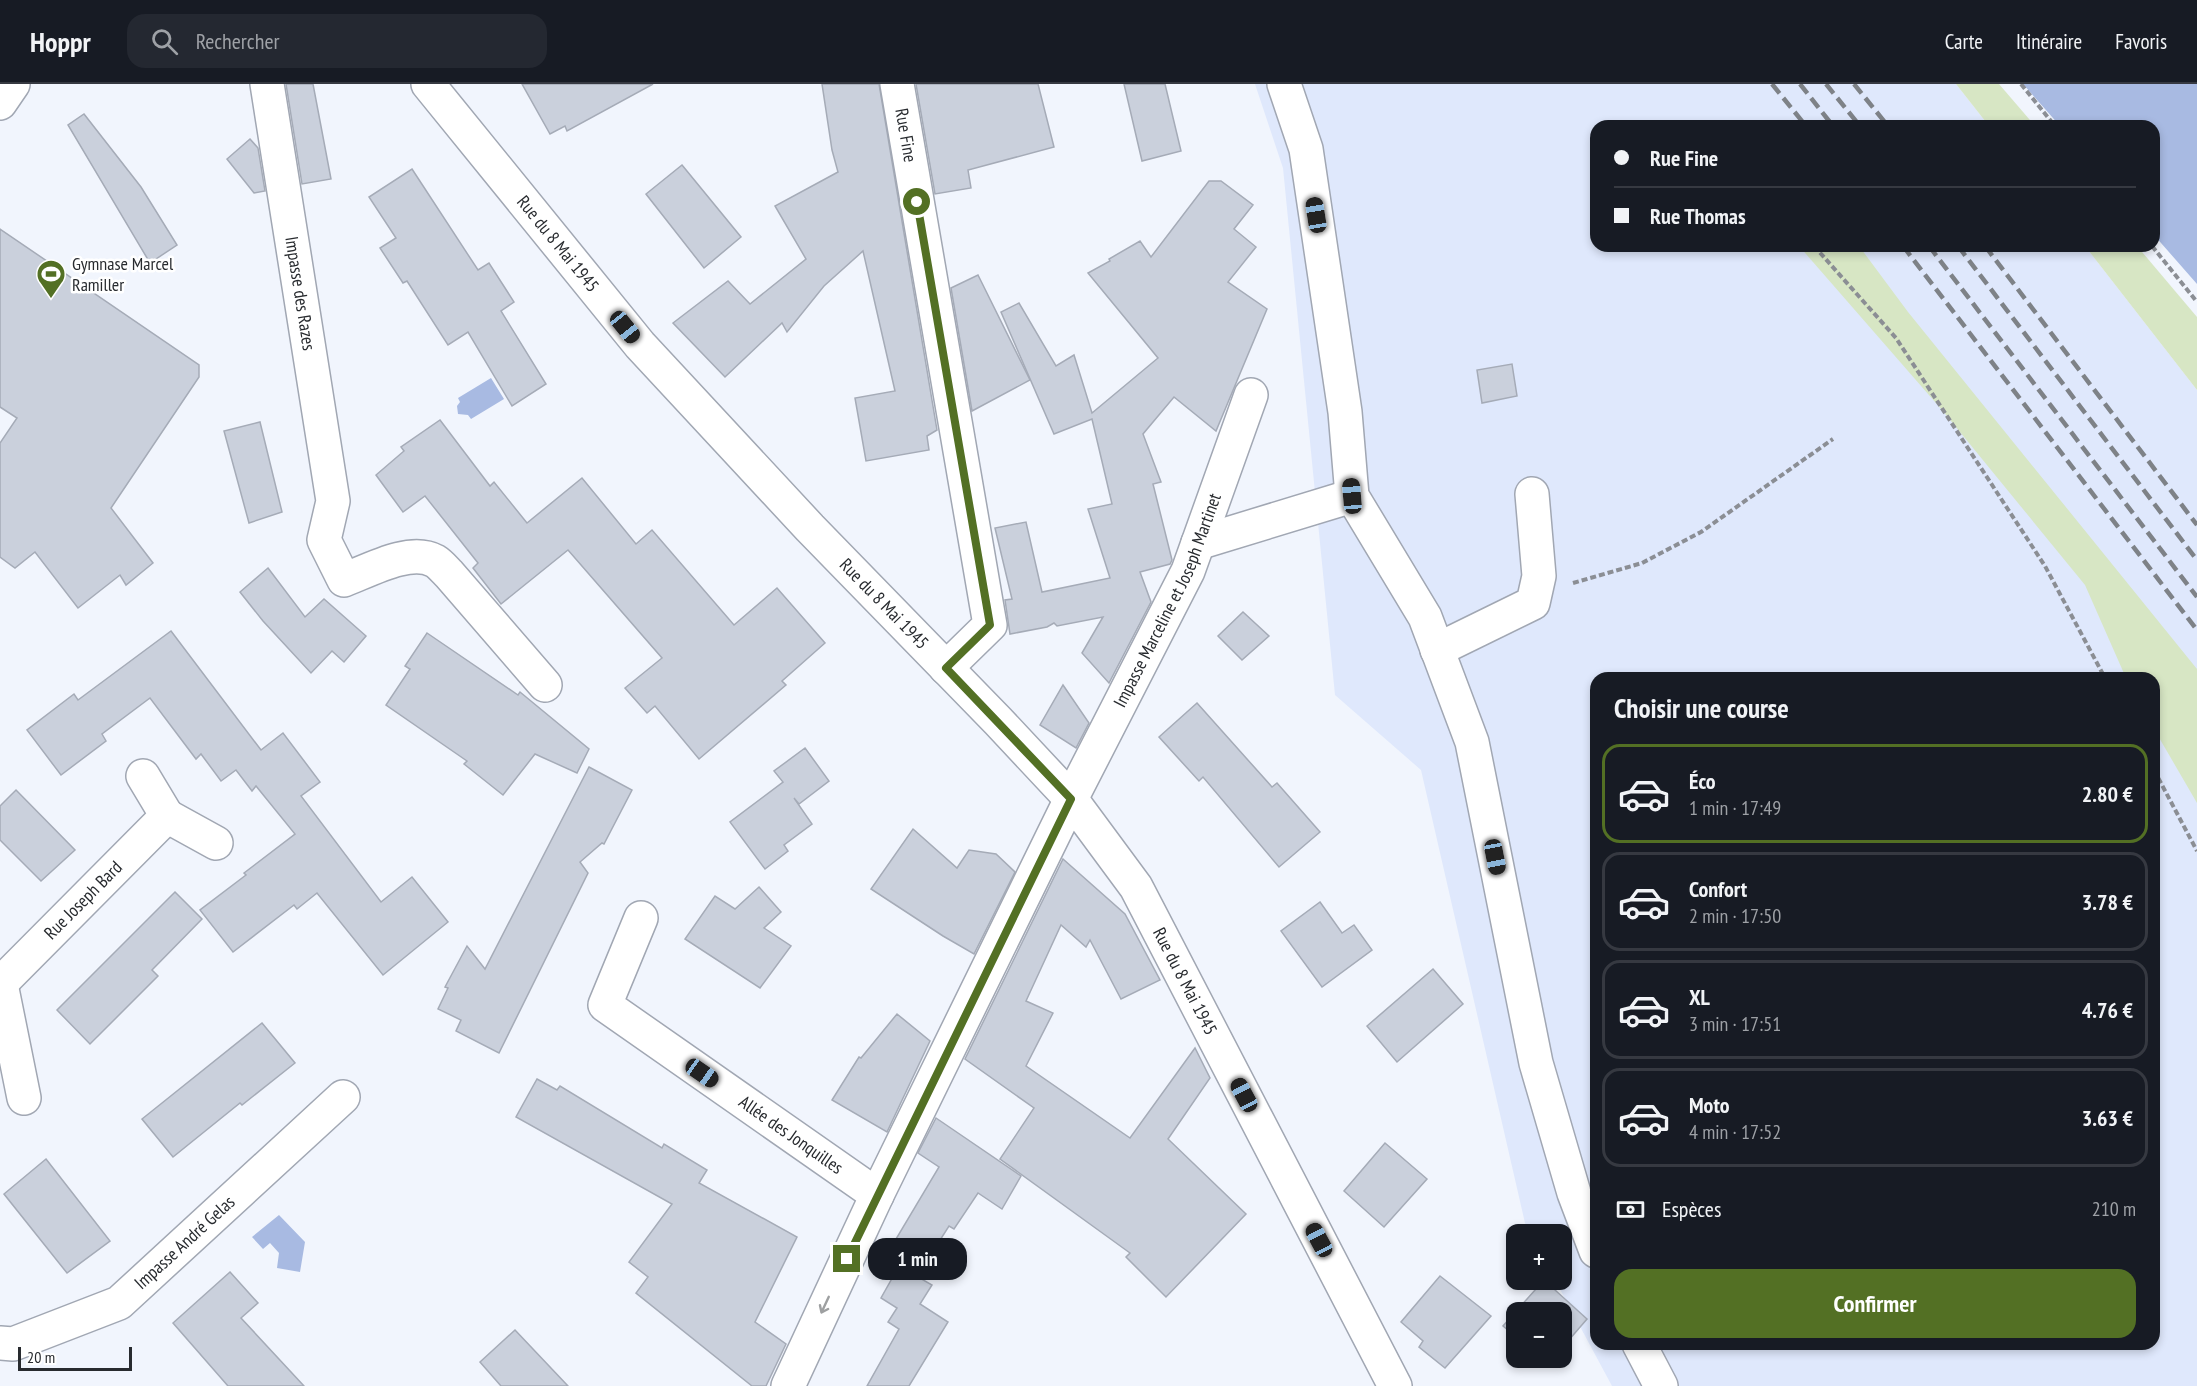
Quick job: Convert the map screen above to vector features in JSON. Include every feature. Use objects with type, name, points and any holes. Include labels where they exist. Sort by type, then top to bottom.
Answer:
[{"type":"street","points":[[0,103],[13,84]]},
{"type":"street","name":"Impasse des Razes","points":[[267,84],[333,501],[324,540],[344,580],[393,561],[414,556],[434,561],[449,574],[545,685]]},
{"type":"street","name":"Rue du 8 Mai 1945","points":[[428,84],[640,345],[810,528],[1071,799],[1136,887],[1395,1386]]},
{"type":"street","name":"Rue Fine","points":[[897,84],[990,625],[946,668]]},
{"type":"street","points":[[1284,84],[1306,149],[1345,412],[1352,496],[1425,617],[1472,742],[1536,1063],[1574,1193],[1590,1235]]},
{"type":"street","name":"Impasse Marceline et Joseph Martinet","points":[[788,1386],[877,1195],[1071,799],[1188,571],[1251,394]]},
{"type":"street","points":[[1437,650],[1533,603],[1539,576],[1532,494]]},
{"type":"street","points":[[1198,543],[1352,496]]},
{"type":"street","points":[[143,776],[167,816],[216,843]]},
{"type":"street","name":"Rue Joseph Bard","points":[[24,1098],[0,982],[167,816]]},
{"type":"street","name":"Allée des Jonquilles","points":[[641,918],[605,1005],[877,1195]]},
{"type":"street","name":"Impasse André Gelas","points":[[0,1342],[13,1344],[119,1303],[343,1097]]},
{"type":"street","points":[[1642,1350],[1661,1386]]},
{"type":"path","points":[[2021,84],[2050,120]]},
{"type":"path","points":[[1819,252],[1896,338],[2045,566],[2102,672]]},
{"type":"path","points":[[2157,252],[2197,302]]},
{"type":"path","points":[[1533,603],[1554,588],[1642,563],[1701,532],[1833,439]]},
{"type":"path","points":[[2160,781],[2197,851]]},
{"type":"shaded area","points":[[1255,84],[1956,84],[1984,120],[1590,120],[1590,252],[2090,252],[2197,390],[2197,1386],[1612,1386],[1593,1350],[2160,1350],[2160,672],[1590,672],[1590,1345],[1572,1312],[1572,1302],[1567,1302],[1560,1290],[1572,1290],[1572,1224],[1525,1223],[1421,770],[1335,695],[1283,168]]},
{"type":"green space","points":[[1956,84],[1999,84],[2030,120],[1984,120]]},
{"type":"green space","points":[[1804,252],[1863,252],[1908,312],[2197,669],[2197,803],[2160,739],[2160,672],[2123,672],[2085,585],[1942,410]]},
{"type":"green space","points":[[2090,252],[2142,252],[2197,317],[2197,390]]},
{"type":"water","points":[[2023,84],[2197,84],[2197,284],[2160,242],[2160,120],[2055,120]]},
{"type":"water","points":[[491,378],[504,399],[471,419],[468,415],[458,414],[457,406],[460,402],[458,398]]},
{"type":"water","points":[[279,1215],[305,1242],[300,1272],[277,1268],[279,1253],[270,1243],[263,1249],[252,1237]]},
{"type":"building","points":[[286,84],[313,84],[331,179],[302,184]]},
{"type":"building","points":[[522,84],[653,84],[567,131],[565,126],[550,134]]},
{"type":"building","points":[[822,84],[879,84],[937,430],[927,436],[929,450],[866,461],[855,398],[895,391],[863,251],[824,286],[787,332],[782,323],[725,377],[673,323],[728,281],[750,304],[806,259],[775,206],[838,172],[832,150]]},
{"type":"building","points":[[916,84],[1038,84],[1054,147],[968,170],[971,188],[935,194]]},
{"type":"building","points":[[1124,84],[1165,84],[1181,151],[1142,161]]},
{"type":"building","points":[[84,114],[141,187],[177,245],[150,263],[68,125]]},
{"type":"building","points":[[250,139],[258,148],[265,191],[254,193],[227,159]]},
{"type":"building","points":[[682,165],[741,237],[704,268],[646,194]]},
{"type":"building","points":[[412,169],[478,270],[489,263],[514,302],[501,311],[546,384],[512,406],[468,332],[448,345],[407,281],[403,283],[380,248],[396,238],[369,197]]},
{"type":"building","points":[[1209,181],[1221,181],[1253,205],[1234,229],[1256,247],[1228,282],[1267,309],[1216,431],[1174,397],[1143,434],[1161,482],[1153,484],[1172,560],[1170,564],[1140,572],[1151,602],[1109,683],[1082,653],[1103,617],[1057,626],[1054,623],[1047,627],[1010,634],[1005,600],[1012,599],[995,528],[1026,522],[1042,592],[1110,578],[1088,509],[1112,504],[1092,419],[1054,434],[1001,312],[1019,303],[1056,366],[1074,355],[1092,413],[1158,358],[1088,273],[1140,241],[1151,257]]},
{"type":"building","name":"Gymnase Marcel Ramiller","points":[[0,229],[199,365],[199,377],[111,508],[153,563],[126,585],[120,575],[78,608],[35,552],[15,568],[0,557],[0,443],[17,418],[0,407]]},
{"type":"building","points":[[978,275],[1030,380],[972,411],[951,288]]},
{"type":"building","points":[[1512,364],[1517,396],[1482,403],[1477,370]]},
{"type":"building","points":[[440,420],[490,486],[494,482],[527,523],[582,478],[636,544],[652,530],[734,625],[777,588],[825,643],[782,681],[786,685],[699,759],[655,706],[647,713],[625,688],[662,658],[568,550],[501,604],[473,568],[478,563],[425,496],[403,512],[376,475],[404,451],[401,447]]},
{"type":"building","points":[[260,422],[282,512],[249,523],[224,431]]},
{"type":"building","points":[[268,568],[305,617],[324,599],[366,636],[344,662],[332,651],[311,673],[263,621],[240,592]]},
{"type":"building","points":[[1243,612],[1269,636],[1242,660],[1218,636]]},
{"type":"building","points":[[171,631],[261,750],[283,733],[320,782],[301,796],[381,902],[412,877],[448,922],[383,975],[317,893],[297,909],[294,905],[233,952],[200,910],[295,834],[256,786],[252,791],[236,770],[221,781],[201,754],[196,759],[150,698],[102,734],[106,741],[61,775],[27,730],[74,694],[78,700]]},
{"type":"building","points":[[427,633],[518,695],[520,692],[589,749],[577,773],[535,754],[503,795],[464,764],[467,761],[386,705],[410,669],[405,666]]},
{"type":"building","points":[[1063,685],[1089,723],[1076,748],[1040,725]]},
{"type":"building","points":[[1197,703],[1272,787],[1277,783],[1320,832],[1279,867],[1203,777],[1199,781],[1159,737]]},
{"type":"building","points":[[805,748],[829,781],[799,804],[794,798],[812,824],[784,845],[788,851],[765,869],[730,822],[783,782],[774,771]]},
{"type":"building","points":[[589,767],[632,790],[604,844],[602,843],[580,862],[588,873],[499,1053],[456,1031],[461,1020],[438,1009],[448,988],[445,987],[467,946],[485,969]]},
{"type":"building","points":[[16,790],[75,850],[41,881],[0,840],[0,806]]},
{"type":"building","points":[[913,829],[957,868],[969,850],[996,854],[1015,872],[974,954],[871,889]]},
{"type":"building","points":[[1063,859],[1125,914],[1160,980],[1121,999],[1090,940],[1086,947],[1061,925],[1026,1001],[1053,1013],[1026,1066],[1130,1138],[1195,1048],[1210,1078],[1168,1139],[1246,1214],[1166,1297],[1126,1257],[1130,1253],[1000,1159],[1034,1108],[965,1059]]},
{"type":"building","points":[[759,887],[781,912],[764,928],[791,946],[760,988],[685,939],[715,896],[735,909]]},
{"type":"building","points":[[175,892],[202,919],[152,970],[158,976],[90,1044],[57,1010]]},
{"type":"building","points":[[1320,902],[1342,933],[1354,925],[1372,950],[1322,987],[1281,931]]},
{"type":"building","points":[[1433,969],[1463,1004],[1397,1062],[1367,1026]]},
{"type":"building","points":[[897,1014],[930,1041],[887,1132],[832,1100],[859,1057],[861,1058]]},
{"type":"building","points":[[262,1023],[295,1063],[242,1105],[240,1103],[173,1157],[142,1119]]},
{"type":"building","points":[[537,1079],[557,1090],[560,1086],[662,1148],[664,1144],[707,1170],[699,1183],[797,1237],[755,1322],[786,1344],[766,1386],[752,1386],[636,1293],[648,1277],[629,1262],[672,1204],[516,1117]]},
{"type":"building","points":[[936,1118],[1021,1176],[1002,1209],[978,1193],[954,1229],[949,1226],[928,1259],[896,1239],[939,1167],[918,1153]]},
{"type":"building","points":[[1385,1143],[1427,1179],[1384,1227],[1344,1191]]},
{"type":"building","points":[[46,1159],[110,1241],[67,1273],[4,1194]]},
{"type":"building","points":[[899,1266],[932,1285],[920,1304],[948,1322],[909,1386],[867,1386],[899,1329],[888,1322],[897,1308],[881,1298]]},
{"type":"building","points":[[230,1272],[258,1303],[241,1318],[304,1386],[228,1386],[173,1323]]},
{"type":"building","points":[[1440,1276],[1491,1316],[1445,1368],[1419,1347],[1423,1341],[1401,1322]]},
{"type":"building","points":[[1535,1290],[1555,1290],[1568,1302],[1524,1302]]},
{"type":"building","points":[[1572,1305],[1587,1319],[1572,1336]]},
{"type":"building","points":[[515,1330],[568,1386],[501,1386],[480,1362]]},
{"type":"railway","points":[[1772,84],[1801,120]]},
{"type":"railway","points":[[1800,84],[1828,120]]},
{"type":"railway","points":[[1826,84],[1855,120]]},
{"type":"railway","points":[[1854,84],[1883,120]]},
{"type":"railway","points":[[1908,252],[2197,630]]},
{"type":"railway","points":[[1934,252],[2197,597]]},
{"type":"railway","points":[[1963,252],[2197,560]]},
{"type":"railway","points":[[1990,252],[2197,525]]},
{"type":"place","name":"Gymnase Marcel Ramiller","points":[[51,300]]},
{"type":"route","points":[[847,1259],[1071,799],[946,668],[990,625],[917,202]]}]
